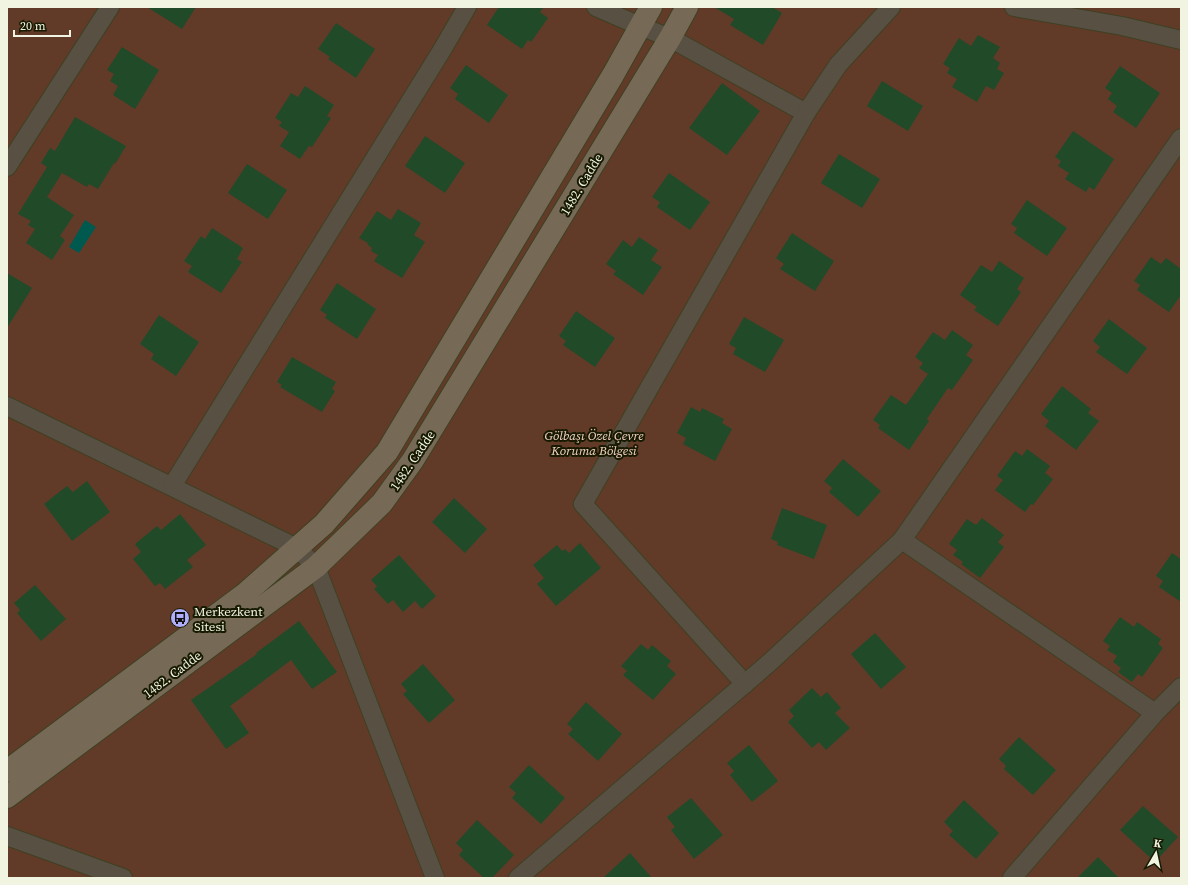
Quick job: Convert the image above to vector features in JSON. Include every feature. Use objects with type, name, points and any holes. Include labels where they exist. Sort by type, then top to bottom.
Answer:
[{"type":"street","points":[[7,167],[110,7]]},
{"type":"street","points":[[172,486],[438,57],[467,7]]},
{"type":"street","points":[[596,7],[670,38],[806,113]]},
{"type":"street","name":"1482. Cadde","points":[[7,771],[246,593],[324,524],[387,452],[609,82],[651,7]]},
{"type":"street","name":"1482. Cadde","points":[[7,797],[316,567],[382,502],[413,460],[670,38],[687,7]]},
{"type":"street","points":[[745,684],[583,504],[806,113],[838,65],[891,7]]},
{"type":"street","points":[[1014,7],[1122,26],[1181,40]]},
{"type":"street","points":[[518,878],[745,684],[902,540],[1181,138]]},
{"type":"street","points":[[7,406],[297,548],[316,567],[434,878]]},
{"type":"street","points":[[902,540],[1155,713]]},
{"type":"street","points":[[1012,878],[1155,713],[1181,687]]},
{"type":"street","points":[[7,836],[123,878]]},
{"type":"green space","name":"Gölbaşı Özel Çevre Koruma Bölgesi","points":[[7,7],[1181,7],[1181,878],[7,878]]},
{"type":"water","points":[[85,220],[96,227],[79,253],[69,247]]},
{"type":"building","points":[[147,7],[196,7],[182,29]]},
{"type":"building","points":[[499,7],[544,7],[540,12],[548,18],[531,42],[528,40],[522,49],[487,25]]},
{"type":"building","points":[[714,7],[772,7],[782,13],[763,45],[730,25],[734,19]]},
{"type":"building","points":[[336,23],[375,49],[356,78],[328,59],[330,57],[318,49]]},
{"type":"building","points":[[978,35],[1000,47],[993,58],[1000,63],[997,69],[1004,73],[994,90],[986,86],[977,102],[952,87],[957,79],[947,73],[950,68],[943,64],[959,38],[971,46]]},
{"type":"building","points":[[122,47],[159,70],[135,109],[113,95],[118,86],[110,81],[114,74],[107,70]]},
{"type":"building","points":[[466,65],[508,95],[489,123],[455,99],[458,94],[450,88]]},
{"type":"building","points":[[1120,66],[1160,93],[1136,128],[1113,112],[1117,106],[1108,99],[1112,93],[1105,88]]},
{"type":"building","points":[[882,81],[923,106],[908,131],[867,106]]},
{"type":"building","points":[[722,83],[760,111],[727,155],[689,128]]},
{"type":"building","points":[[305,86],[334,105],[327,116],[331,118],[312,147],[309,146],[300,159],[280,146],[289,132],[279,126],[282,122],[275,118],[291,93],[298,97]]},
{"type":"building","points":[[75,117],[126,146],[98,189],[89,184],[87,187],[62,173],[47,197],[74,215],[60,236],[65,240],[52,260],[26,243],[35,229],[28,225],[31,221],[18,214],[47,167],[41,163],[50,148],[55,151]]},
{"type":"building","points":[[1073,131],[1114,159],[1094,190],[1089,187],[1086,192],[1065,179],[1069,173],[1058,166],[1061,161],[1055,157]]},
{"type":"building","points":[[425,136],[465,163],[445,193],[405,166]]},
{"type":"building","points":[[839,154],[880,179],[862,208],[821,183]]},
{"type":"building","points":[[247,164],[287,190],[268,219],[228,193]]},
{"type":"building","points":[[669,173],[710,202],[690,230],[657,207],[660,202],[652,197]]},
{"type":"building","points":[[1027,200],[1067,228],[1047,256],[1014,233],[1017,228],[1011,224]]},
{"type":"building","points":[[398,209],[421,223],[414,235],[425,242],[402,278],[374,261],[378,255],[371,251],[372,248],[367,244],[368,243],[359,238],[377,211],[391,220]]},
{"type":"building","points":[[212,228],[243,248],[237,259],[242,262],[221,293],[188,272],[192,266],[184,261],[201,236],[205,239]]},
{"type":"building","points":[[792,233],[834,261],[815,291],[780,269],[784,264],[776,258]]},
{"type":"building","points":[[639,237],[658,250],[651,260],[662,267],[643,295],[613,274],[616,271],[606,264],[623,240],[632,247]]},
{"type":"building","points":[[1151,257],[1161,264],[1166,258],[1181,269],[1181,295],[1169,312],[1137,290],[1140,285],[1134,281]]},
{"type":"building","points":[[999,261],[1024,278],[1017,289],[1021,292],[998,326],[974,310],[977,307],[960,295],[981,265],[992,272]]},
{"type":"building","points":[[7,273],[32,288],[7,328]]},
{"type":"building","points":[[337,283],[376,309],[357,339],[325,318],[327,315],[320,310]]},
{"type":"building","points":[[576,311],[615,338],[595,367],[563,345],[566,341],[559,336]]},
{"type":"building","points":[[159,315],[199,342],[176,376],[151,359],[154,354],[140,344]]},
{"type":"building","points":[[744,317],[784,340],[765,372],[733,354],[736,348],[729,344]]},
{"type":"building","points":[[1109,319],[1147,348],[1127,374],[1096,352],[1100,347],[1093,341]]},
{"type":"building","points":[[952,330],[973,345],[966,355],[973,360],[952,390],[948,388],[927,419],[929,421],[909,450],[878,428],[880,425],[873,420],[891,395],[906,405],[928,374],[919,368],[923,363],[915,357],[933,332],[945,340]]},
{"type":"building","points":[[292,357],[336,382],[332,389],[335,391],[322,412],[280,387],[282,385],[277,382]]},
{"type":"building","points":[[1062,386],[1091,409],[1088,413],[1099,421],[1076,450],[1045,426],[1049,421],[1041,414]]},
{"type":"building","points":[[691,407],[700,412],[702,408],[724,419],[722,423],[732,429],[715,461],[683,444],[686,438],[677,433]]},
{"type":"building","points":[[1027,449],[1050,466],[1045,473],[1053,479],[1033,505],[1031,504],[1025,512],[995,490],[1003,480],[997,476],[1015,451],[1022,456]]},
{"type":"building","points":[[843,459],[881,491],[858,517],[829,492],[832,488],[824,481]]},
{"type":"building","points":[[87,481],[110,512],[72,541],[44,504],[67,486],[73,492]]},
{"type":"building","points":[[454,498],[487,529],[465,553],[432,522]]},
{"type":"building","points":[[782,508],[827,525],[814,559],[777,545],[778,542],[771,539]]},
{"type":"building","points":[[180,514],[206,545],[187,560],[193,567],[165,589],[160,583],[155,586],[133,559],[141,552],[135,544],[157,526],[161,530]]},
{"type":"building","points":[[982,518],[1004,535],[998,542],[1004,547],[980,578],[961,564],[963,562],[953,555],[957,550],[949,544],[967,519],[976,525]]},
{"type":"building","points":[[580,543],[601,568],[556,606],[537,584],[544,578],[533,565],[557,545],[562,551],[565,549],[569,553]]},
{"type":"building","points":[[1172,553],[1181,559],[1181,602],[1159,587],[1163,581],[1156,576]]},
{"type":"building","points":[[399,555],[436,596],[422,609],[415,601],[403,612],[393,600],[388,604],[374,589],[377,586],[371,580]]},
{"type":"building","points":[[35,585],[66,619],[41,641],[17,613],[20,610],[14,603]]},
{"type":"building","points":[[1120,617],[1134,627],[1137,622],[1161,639],[1158,644],[1163,648],[1142,677],[1138,674],[1132,682],[1118,672],[1121,668],[1113,662],[1117,656],[1107,650],[1110,646],[1103,641]]},
{"type":"building","points":[[299,621],[337,672],[312,689],[291,660],[230,706],[249,733],[226,749],[191,700],[257,654],[256,653]]},
{"type":"building","points":[[875,633],[906,667],[881,689],[851,654]]},
{"type":"building","points":[[641,644],[648,650],[652,645],[671,661],[667,666],[676,674],[653,700],[623,675],[627,671],[621,666]]},
{"type":"building","points":[[423,664],[455,700],[429,723],[403,694],[407,691],[401,684]]},
{"type":"building","points":[[812,688],[821,697],[827,692],[841,708],[835,713],[850,728],[826,750],[819,742],[812,748],[788,722],[794,716],[789,710]]},
{"type":"building","points":[[586,702],[622,734],[598,761],[568,734],[573,729],[567,724]]},
{"type":"building","points":[[1019,737],[1056,770],[1033,795],[1004,769],[1006,766],[999,759]]},
{"type":"building","points":[[749,745],[778,781],[752,802],[730,775],[734,771],[727,763]]},
{"type":"building","points":[[529,765],[565,798],[541,824],[512,798],[516,793],[509,787]]},
{"type":"building","points":[[691,798],[723,835],[694,859],[671,830],[675,827],[667,817]]},
{"type":"building","points":[[964,800],[999,833],[976,859],[949,835],[953,831],[944,822]]},
{"type":"building","points":[[1143,806],[1178,837],[1155,862],[1120,830]]},
{"type":"building","points":[[477,820],[514,855],[492,878],[484,878],[459,855],[463,850],[456,843]]},
{"type":"building","points":[[630,853],[652,878],[603,878]]},
{"type":"building","points":[[1098,857],[1119,878],[1077,878]]},
{"type":"place","name":"Merkezkent Sitesi","points":[[180,618]]}]
